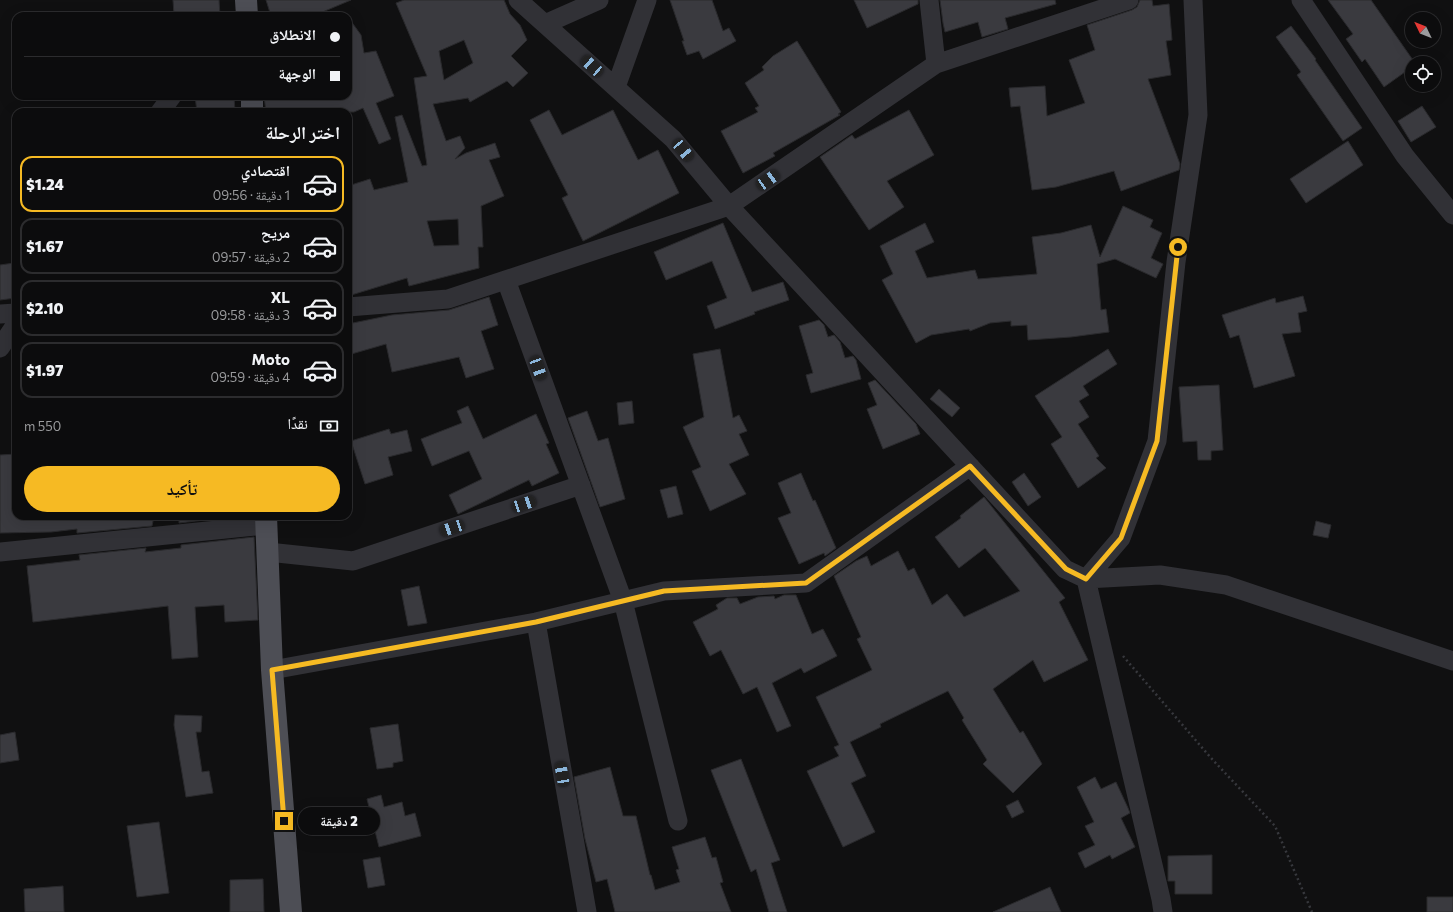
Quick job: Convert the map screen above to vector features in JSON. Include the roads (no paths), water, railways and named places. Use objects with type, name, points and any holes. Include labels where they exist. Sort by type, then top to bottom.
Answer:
[{"type":"main road","points":[[246,0],[247,12]]},
{"type":"main road","points":[[266,520],[272,670],[291,912]]},
{"type":"street","points":[[518,0],[673,139],[729,206],[1066,569],[1086,579],[1160,574],[1226,585],[1453,661]]},
{"type":"street","points":[[545,24],[599,0]]},
{"type":"street","points":[[616,88],[647,0]]},
{"type":"street","points":[[929,0],[936,64]]},
{"type":"street","points":[[352,307],[448,299],[729,206],[936,64],[1129,0]]},
{"type":"street","points":[[1086,579],[1121,538],[1157,441],[1176,262],[1198,115],[1193,0]]},
{"type":"street","points":[[1301,0],[1405,156],[1453,215]]},
{"type":"street","points":[[506,280],[624,601],[678,821]]},
{"type":"street","points":[[0,314],[12,313]]},
{"type":"street","points":[[0,348],[12,330]]},
{"type":"street","points":[[272,670],[536,622],[664,591],[806,583],[970,466]]},
{"type":"street","points":[[268,552],[353,561],[581,485]]},
{"type":"street","points":[[0,552],[266,520]]},
{"type":"street","points":[[1086,579],[1160,891],[1163,912]]},
{"type":"street","points":[[536,622],[586,912]]}]
